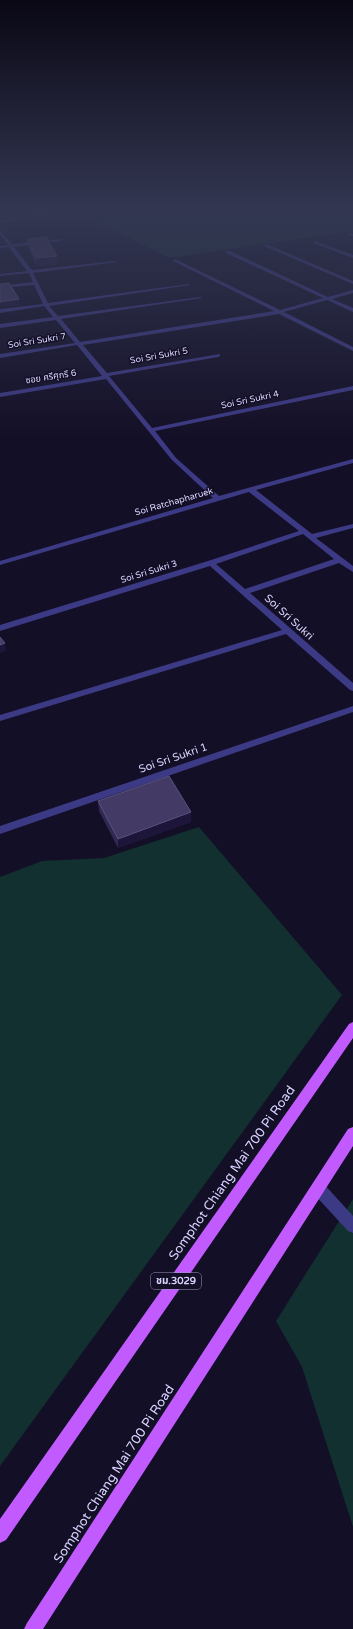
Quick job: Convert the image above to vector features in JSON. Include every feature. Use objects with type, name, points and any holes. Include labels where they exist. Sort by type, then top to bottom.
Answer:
[{"type":"main road","name":"Somphot Chiang Mai 700 Pi Road","points":[[0,1534],[353,1028]]},
{"type":"main road","name":"Somphot Chiang Mai 700 Pi Road","points":[[33,1629],[353,1134]]},
{"type":"street","points":[[38,288],[46,305],[56,318],[150,430],[181,466],[218,499]]},
{"type":"street","points":[[0,311],[173,288]]},
{"type":"street","points":[[232,288],[353,349]]},
{"type":"street","points":[[306,288],[353,310]]},
{"type":"street","name":"Soi Sri Sukri 7","points":[[0,356],[280,312],[353,292]]},
{"type":"street","points":[[0,326],[200,298]]},
{"type":"street","name":"Soi Sri Sukri 5","points":[[105,376],[218,355]]},
{"type":"street","name":"ซอย ศรีศุกรี 6","points":[[0,395],[105,376]]},
{"type":"street","name":"Soi Sri Sukri 4","points":[[150,430],[353,388]]},
{"type":"street","name":"Soi Ratchapharuek","points":[[0,563],[218,499],[353,462]]},
{"type":"street","points":[[251,490],[302,532],[353,570]]},
{"type":"street","points":[[310,538],[353,526]]},
{"type":"street","name":"Soi Sri Sukri 3","points":[[0,628],[211,563],[302,532]]},
{"type":"street","points":[[245,592],[338,560]]},
{"type":"street","name":"Soi Sri Sukri","points":[[211,563],[245,592],[286,631],[353,688]]},
{"type":"street","points":[[0,718],[286,631]]},
{"type":"street","name":"Soi Sri Sukri 1","points":[[0,830],[353,709]]},
{"type":"street","points":[[318,1188],[353,1226]]},
{"type":"green space","points":[[199,827],[342,995],[0,1466],[0,877],[42,861],[104,858]]},
{"type":"green space","points":[[353,1199],[353,1527],[302,1367],[276,1321]]},
{"type":"building","points":[[0,288],[12,288],[19,299],[0,302]]},
{"type":"building","points":[[0,637],[5,643],[0,645]]},
{"type":"building","points":[[169,776],[191,812],[118,839],[98,801]]}]
